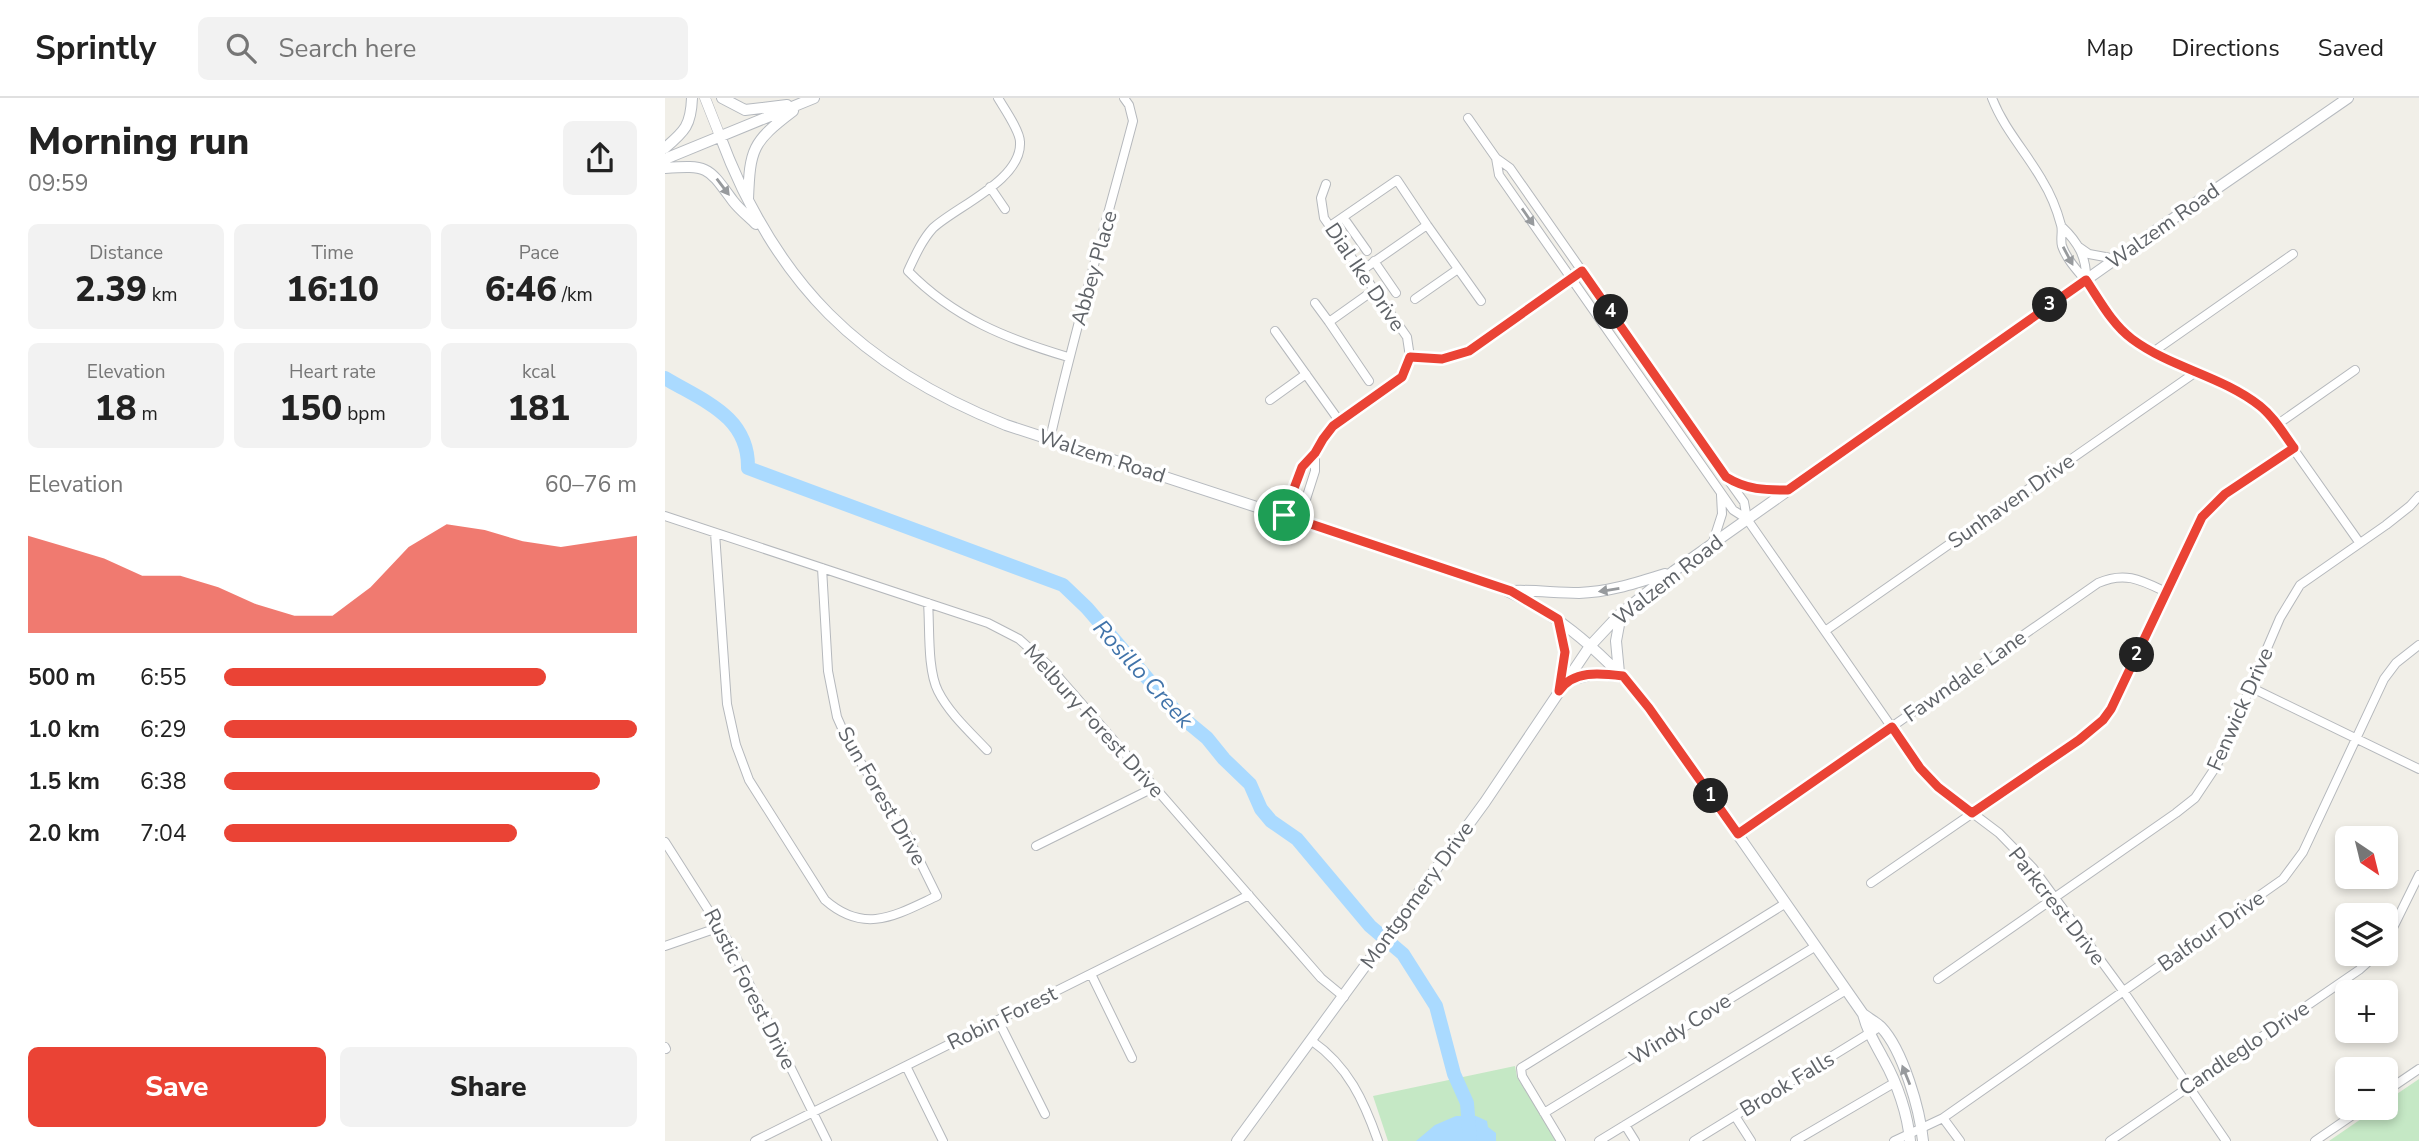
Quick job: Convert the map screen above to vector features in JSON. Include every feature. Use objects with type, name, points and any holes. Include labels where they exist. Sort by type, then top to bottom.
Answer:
[{"type":"main road","points":[[665,148],[687,127],[692,98]]},
{"type":"main road","points":[[722,98],[745,110],[809,100]]},
{"type":"main road","name":"Walzem Road","points":[[720,136],[748,201],[793,275],[831,316],[860,342],[931,391],[965,408],[1050,439],[1511,591],[1558,619],[1590,646],[1622,612],[1674,571],[2348,98]]},
{"type":"main road","points":[[665,159],[809,100]]},
{"type":"main road","points":[[748,201],[750,162],[754,149],[761,139],[809,100]]},
{"type":"main road","points":[[665,168],[706,170],[768,236]]},
{"type":"main road","points":[[1511,591],[1602,591],[1674,571]]},
{"type":"main road","points":[[1621,674],[1616,641],[1622,612]]},
{"type":"main road","points":[[1558,619],[1565,652],[1563,686],[1594,674],[1621,674]]},
{"type":"main road","points":[[1590,646],[1621,674],[1649,708],[1863,1014],[1881,1027],[1905,1071],[1923,1141]]},
{"type":"main road","name":"Montgomery Drive","points":[[1237,1141],[1510,767],[1590,646]]},
{"type":"main road","points":[[1863,1014],[1868,1035],[1885,1061],[1894,1083],[1909,1136]]},
{"type":"street","points":[[705,98],[720,136]]},
{"type":"street","points":[[998,98],[1020,141],[1017,158],[1002,178],[933,229],[908,271],[925,288],[980,326],[1019,342],[1068,357]]},
{"type":"street","name":"Abbey Place","points":[[1050,439],[1068,357],[1133,121],[1129,105],[1124,98]]},
{"type":"street","points":[[1993,98],[2007,129],[2042,180],[2062,227],[2062,245],[2076,271],[2086,280],[2111,318],[2132,339],[2153,352],[2250,398],[2278,424],[2360,542]]},
{"type":"street","name":"Parkcrest Drive","points":[[1468,118],[1496,158],[1510,168],[1744,502],[1747,519]]},
{"type":"street","name":"Parkcrest Drive","points":[[1496,158],[1499,176],[1733,510],[1747,519],[1920,768],[1938,787],[1999,833],[2025,859],[2124,992],[2226,1141]]},
{"type":"street","points":[[1499,176],[1510,168]]},
{"type":"street","points":[[1330,226],[1397,180],[1481,301]]},
{"type":"street","name":"Dial Ike Drive","points":[[1284,515],[1302,467],[1323,439],[1340,422],[1402,377],[1410,357],[1407,337],[1321,209],[1321,198],[1326,184]]},
{"type":"street","points":[[990,187],[1005,209]]},
{"type":"street","points":[[1343,217],[1367,251]]},
{"type":"street","points":[[1361,271],[1427,225]]},
{"type":"street","points":[[2062,227],[2073,237],[2087,264],[2086,280]]},
{"type":"street","points":[[2077,245],[2089,254],[2116,259]]},
{"type":"street","points":[[2153,352],[2293,254]]},
{"type":"street","points":[[1374,261],[1396,293]]},
{"type":"street","points":[[1415,299],[1458,270]]},
{"type":"street","points":[[1410,357],[1442,359],[1469,351],[1582,271]]},
{"type":"street","points":[[1329,323],[1374,290]]},
{"type":"street","points":[[1315,303],[1369,381]]},
{"type":"street","points":[[1275,331],[1340,422]]},
{"type":"street","points":[[2278,424],[2355,370]]},
{"type":"street","name":"Sunhaven Drive","points":[[1825,631],[2196,372]]},
{"type":"street","points":[[1270,400],[1306,374]]},
{"type":"street","points":[[1871,883],[2079,740],[2103,720],[2117,697],[2196,526],[2225,494],[2294,448]]},
{"type":"street","name":"Dial Ike Drive","points":[[1299,521],[1315,471],[1315,453]]},
{"type":"street","points":[[1726,477],[1751,489],[1788,490]]},
{"type":"street","points":[[1711,545],[1722,514],[1721,492]]},
{"type":"street","name":"Fenwick Drive","points":[[1938,979],[2195,798],[2217,765],[2280,618],[2300,585],[2410,506],[2419,496]]},
{"type":"street","name":"Melbury Forest Drive","points":[[665,516],[988,623],[1025,643],[1048,665],[1330,988],[1344,997]]},
{"type":"street","name":"Sun Forest Drive","points":[[715,533],[727,704],[740,758],[755,790],[818,892],[834,908],[861,920],[879,921],[937,896],[907,835],[849,744],[837,717],[828,671],[822,568]]},
{"type":"street","name":"Fawndale Lane","points":[[1738,834],[2098,583],[2120,576],[2135,578],[2165,592]]},
{"type":"street","points":[[928,603],[937,690],[949,708],[987,750]]},
{"type":"street","name":"Balfour Drive","points":[[1894,1141],[1909,1136],[1921,1126],[1943,1118],[2283,879],[2303,852],[2384,679],[2396,663],[2419,645]]},
{"type":"street","points":[[2250,687],[2419,769]]},
{"type":"street","points":[[1036,846],[1153,788]]},
{"type":"street","name":"Rustic Forest Drive","points":[[665,842],[720,927],[827,1141]]},
{"type":"street","points":[[2398,918],[2419,875]]},
{"type":"street","name":"Robin Forest","points":[[755,1141],[1249,895]]},
{"type":"street","points":[[1561,1141],[1522,1076],[1521,1068],[1786,903]]},
{"type":"street","points":[[665,946],[720,927]]},
{"type":"street","name":"Windy Cove","points":[[1544,1113],[1816,946]]},
{"type":"street","name":"Candleglo Drive","points":[[2110,1141],[2364,966]]},
{"type":"street","points":[[1091,974],[1132,1058]]},
{"type":"street","points":[[1599,1141],[1846,990]]},
{"type":"street","points":[[998,1020],[1045,1114]]},
{"type":"street","name":"Brook Falls","points":[[1694,1141],[1881,1027]]},
{"type":"street","points":[[1312,1041],[1325,1050],[1354,1083],[1378,1141]]},
{"type":"street","points":[[906,1066],[943,1141]]},
{"type":"street","points":[[2398,1083],[2419,1069]]},
{"type":"street","points":[[1795,1141],[1894,1083]]},
{"type":"street","points":[[1735,1116],[1751,1141]]},
{"type":"street","points":[[1943,1118],[1960,1141]]},
{"type":"street","points":[[2315,1141],[2346,1120]]},
{"type":"street","points":[[1625,1125],[1635,1141]]},
{"type":"green space","points":[[1515,1066],[1517,1077],[1557,1141],[1388,1141],[1373,1096]]},
{"type":"green space","points":[[2419,1079],[2419,1141],[2329,1141],[2360,1120],[2398,1120],[2398,1093]]},
{"type":"water","points":[[1456,1116],[1476,1116],[1487,1121],[1488,1127],[1496,1133],[1496,1141],[1416,1141],[1435,1125]]},
{"type":"waterway","name":"Rosillo Creek","points":[[665,378],[708,403],[732,423],[741,435],[748,468],[1063,585],[1087,608],[1178,714],[1207,738],[1250,784],[1261,809],[1271,821],[1297,839],[1370,926],[1403,954],[1436,1006],[1454,1074],[1467,1103],[1470,1141]]},
{"type":"route","points":[[1582,271],[1726,477],[1751,489],[1788,490],[2086,280],[2111,318],[2132,339],[2153,352],[2250,398],[2278,424],[2294,448],[2225,494],[2202,517],[2111,709],[2097,726],[2079,740],[1972,813],[1938,787],[1920,768],[1892,727],[1738,834],[1649,708],[1623,676],[1605,673],[1584,675],[1566,681],[1559,691],[1565,652],[1558,619],[1511,591],[1284,515],[1302,467],[1333,426],[1402,377],[1410,357],[1442,359],[1469,351],[1582,271]]}]
